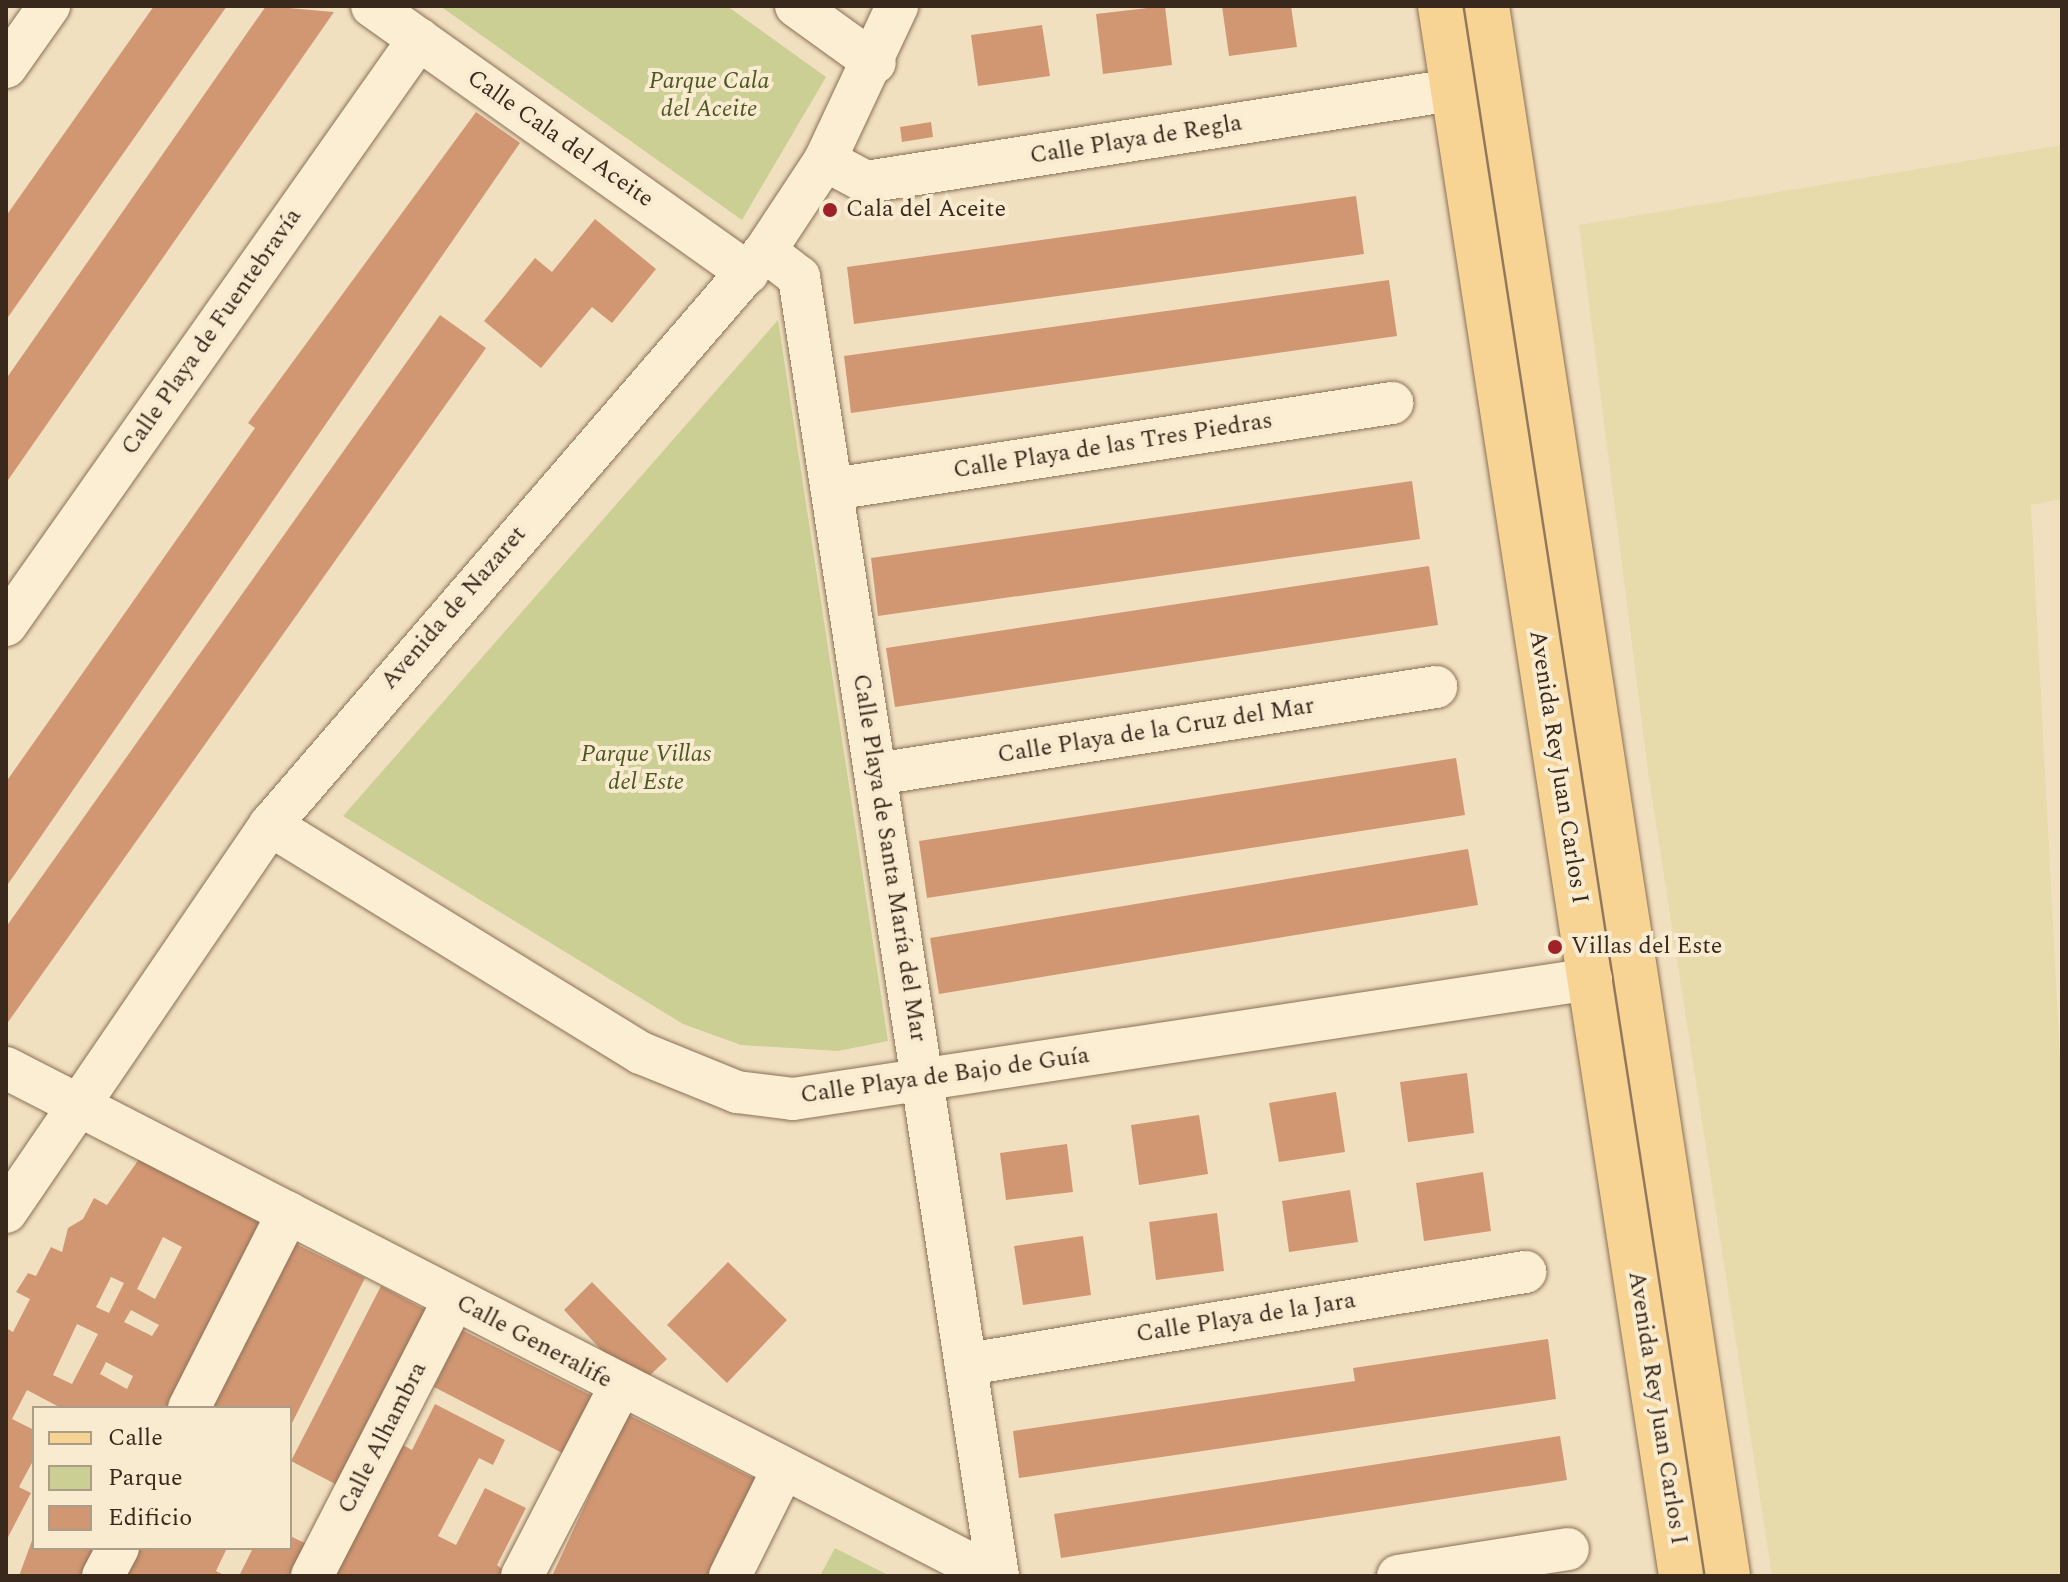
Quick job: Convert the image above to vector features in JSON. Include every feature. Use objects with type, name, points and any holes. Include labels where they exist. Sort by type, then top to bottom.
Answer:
[{"type":"main road","name":"Avenida Rey Juan Carlos I","points":[[1440,6],[1681,1576]]},
{"type":"main road","name":"Avenida Rey Juan Carlos I","points":[[1487,6],[1728,1576]]},
{"type":"street","points":[[6,67],[49,6]]},
{"type":"street","name":"Calle Cala del Aceite","points":[[372,6],[756,262]]},
{"type":"street","points":[[796,6],[875,63]]},
{"type":"street","name":"Avenida de Nazaret","points":[[6,1212],[75,1105],[270,825],[756,262],[825,160],[875,63],[897,6]]},
{"type":"street","name":"Calle Playa de Fuentebravía","points":[[6,625],[419,39]]},
{"type":"street","name":"Calle Playa de Regla","points":[[825,160],[866,182],[1452,90]]},
{"type":"street","name":"Calle Playa de Santa María del Mar","points":[[756,262],[799,277],[968,1364],[996,1576]]},
{"type":"street","name":"Calle Playa de las Tres Piedras","points":[[833,489],[1392,403]]},
{"type":"street","name":"Calle Playa de la Cruz del Mar","points":[[876,774],[1436,687]]},
{"type":"street","name":"Calle Playa de Bajo de Guía","points":[[270,825],[688,1076],[793,1099],[923,1082],[1591,979]]},
{"type":"street","name":"Calle Generalife","points":[[6,1068],[620,1387],[996,1576]]},
{"type":"street","points":[[190,1406],[288,1213]]},
{"type":"street","name":"Calle Playa de la Jara","points":[[968,1364],[1525,1272]]},
{"type":"street","name":"Calle Alhambra","points":[[312,1576],[454,1300]]},
{"type":"street","points":[[522,1576],[620,1387]]},
{"type":"street","points":[[730,1576],[783,1469]]},
{"type":"street","points":[[1398,1576],[1568,1549]]},
{"type":"street","points":[[103,1576],[117,1550]]},
{"type":"shaded area","points":[[2062,145],[2062,499],[2031,505],[2062,1096],[2062,1576],[1772,1576],[1648,772],[1579,225]]},
{"type":"green space","name":"Parque Cala del Aceite","points":[[440,6],[727,6],[826,77],[742,220]]},
{"type":"green space","name":"Parque Villas del Este","points":[[778,320],[888,1041],[838,1051],[741,1045],[683,1024],[343,816]]},
{"type":"green space","points":[[835,1548],[890,1576],[820,1576]]},
{"type":"building","points":[[154,6],[227,6],[6,320],[6,216]]},
{"type":"building","points":[[266,6],[334,12],[6,483],[6,379]]},
{"type":"building","points":[[1165,6],[1172,65],[1103,74],[1096,14]]},
{"type":"building","points":[[1222,6],[1291,6],[1297,47],[1229,56]]},
{"type":"building","points":[[1042,25],[1050,76],[978,86],[971,35]]},
{"type":"building","points":[[476,112],[520,143],[6,887],[6,782],[255,428],[248,423]]},
{"type":"building","points":[[931,122],[933,137],[902,142],[900,127]]},
{"type":"building","points":[[1356,196],[1364,254],[854,324],[847,267]]},
{"type":"building","points":[[595,219],[656,269],[612,323],[592,307],[541,368],[484,321],[535,258],[552,272]]},
{"type":"building","points":[[1389,280],[1397,336],[851,413],[844,356]]},
{"type":"building","points":[[440,315],[486,348],[6,1025],[6,927]]},
{"type":"building","points":[[1412,481],[1420,539],[878,616],[871,558]]},
{"type":"building","points":[[1429,566],[1438,625],[895,707],[886,648]]},
{"type":"building","points":[[1456,758],[1465,815],[927,898],[919,841]]},
{"type":"building","points":[[1468,849],[1478,905],[939,994],[930,938]]},
{"type":"building","points":[[1467,1073],[1474,1133],[1408,1142],[1400,1082]]},
{"type":"building","points":[[1336,1092],[1345,1152],[1279,1162],[1269,1103]]},
{"type":"building","points":[[1199,1115],[1208,1174],[1139,1185],[1131,1125]]},
{"type":"building","points":[[1067,1144],[1073,1192],[1006,1200],[1000,1153]]},
{"type":"building","points":[[139,1159],[262,1223],[168,1406],[57,1406],[27,1390],[12,1419],[32,1429],[32,1463],[19,1487],[31,1493],[6,1541],[6,1328],[13,1332],[30,1299],[16,1292],[28,1273],[36,1276],[51,1247],[62,1252],[68,1228],[83,1219],[94,1198],[107,1205]],"holes":[[[163,1237],[182,1247],[155,1299],[137,1289]],[[111,1277],[124,1283],[109,1313],[96,1307]],[[131,1310],[159,1325],[152,1336],[124,1322]],[[77,1324],[98,1334],[72,1384],[53,1375]],[[106,1362],[133,1376],[127,1389],[100,1374]]]},
{"type":"building","points":[[1483,1172],[1491,1231],[1424,1241],[1416,1183]]},
{"type":"building","points":[[1350,1190],[1358,1242],[1289,1252],[1282,1201]]},
{"type":"building","points":[[1217,1213],[1224,1271],[1156,1280],[1149,1222]]},
{"type":"building","points":[[1083,1236],[1091,1295],[1023,1305],[1014,1246]]},
{"type":"building","points":[[296,1244],[365,1278],[292,1423],[292,1406],[214,1406]]},
{"type":"building","points":[[728,1262],[787,1320],[727,1383],[667,1325]]},
{"type":"building","points":[[592,1282],[667,1359],[644,1381],[619,1369],[564,1310]]},
{"type":"building","points":[[381,1286],[431,1313],[341,1487],[292,1459]]},
{"type":"building","points":[[462,1330],[598,1399],[568,1456],[434,1387]]},
{"type":"building","points":[[1548,1339],[1556,1399],[1019,1478],[1013,1431],[1355,1381],[1353,1368]]},
{"type":"building","points":[[435,1404],[505,1440],[493,1465],[479,1458],[438,1536],[456,1545],[485,1488],[526,1508],[497,1565],[510,1576],[332,1576],[403,1445],[412,1450]]},
{"type":"building","points":[[627,1414],[761,1482],[713,1576],[552,1576]]},
{"type":"building","points":[[1560,1436],[1567,1480],[1061,1558],[1054,1514]]},
{"type":"building","points":[[292,1537],[311,1546],[295,1576],[239,1576],[252,1550],[292,1550]]},
{"type":"building","points":[[32,1540],[32,1550],[96,1550],[83,1576],[19,1576]]},
{"type":"building","points":[[139,1550],[226,1550],[216,1571],[226,1576],[125,1576]]},
{"type":"place","name":"Cala del Aceite","points":[[830,210]]},
{"type":"place","name":"Villas del Este","points":[[1555,947]]}]
